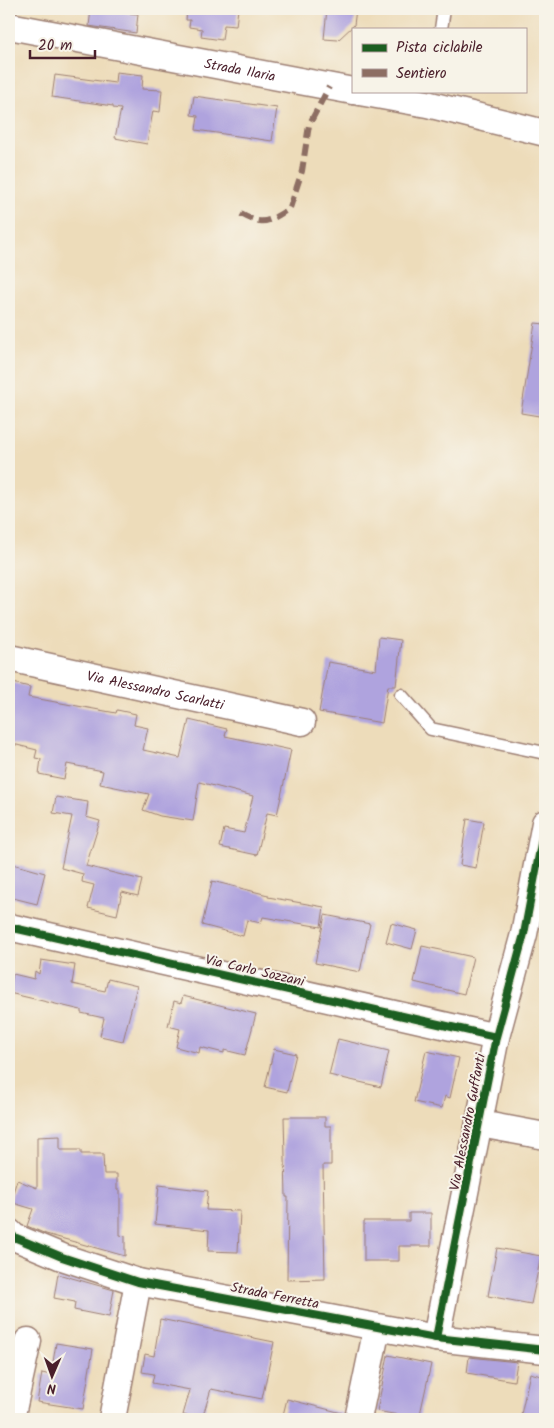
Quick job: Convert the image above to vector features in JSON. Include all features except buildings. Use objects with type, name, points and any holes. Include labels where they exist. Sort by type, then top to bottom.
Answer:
[{"type":"street","name":"Strada Ilaria","points":[[9,26],[352,91]]},
{"type":"street","name":"Strada Ilaria","points":[[365,92],[428,98],[545,133]]},
{"type":"street","name":"Via Alessandro Scarlatti","points":[[9,658],[302,722]]},
{"type":"street","name":"Via Alessandro Guffanti","points":[[436,1338],[496,1037],[534,936],[545,823]]},
{"type":"street","name":"Via Carlo Sozzani","points":[[9,927],[496,1037]]},
{"type":"street","points":[[480,1124],[545,1136]]},
{"type":"street","name":"Strada Ferretta","points":[[9,1232],[14,1237],[62,1257],[138,1282],[436,1338],[545,1350]]},
{"type":"street","points":[[9,1254],[62,1257]]},
{"type":"street","points":[[112,1419],[138,1282]]},
{"type":"street","points":[[358,1419],[377,1328]]},
{"type":"street","points":[[11,1419],[28,1341]]},
{"type":"lane","points":[[441,28],[444,9]]},
{"type":"lane","points":[[401,695],[431,729],[545,753]]},
{"type":"marked path","points":[[241,214],[255,220],[266,221],[290,208],[302,171],[309,125],[329,87]]},
{"type":"cycle path","points":[[436,1338],[496,1037],[524,934],[545,823]]},
{"type":"cycle path","points":[[9,927],[496,1037]]},
{"type":"cycle path","points":[[9,1232],[14,1237],[62,1257],[138,1282],[436,1338],[545,1350]]}]
